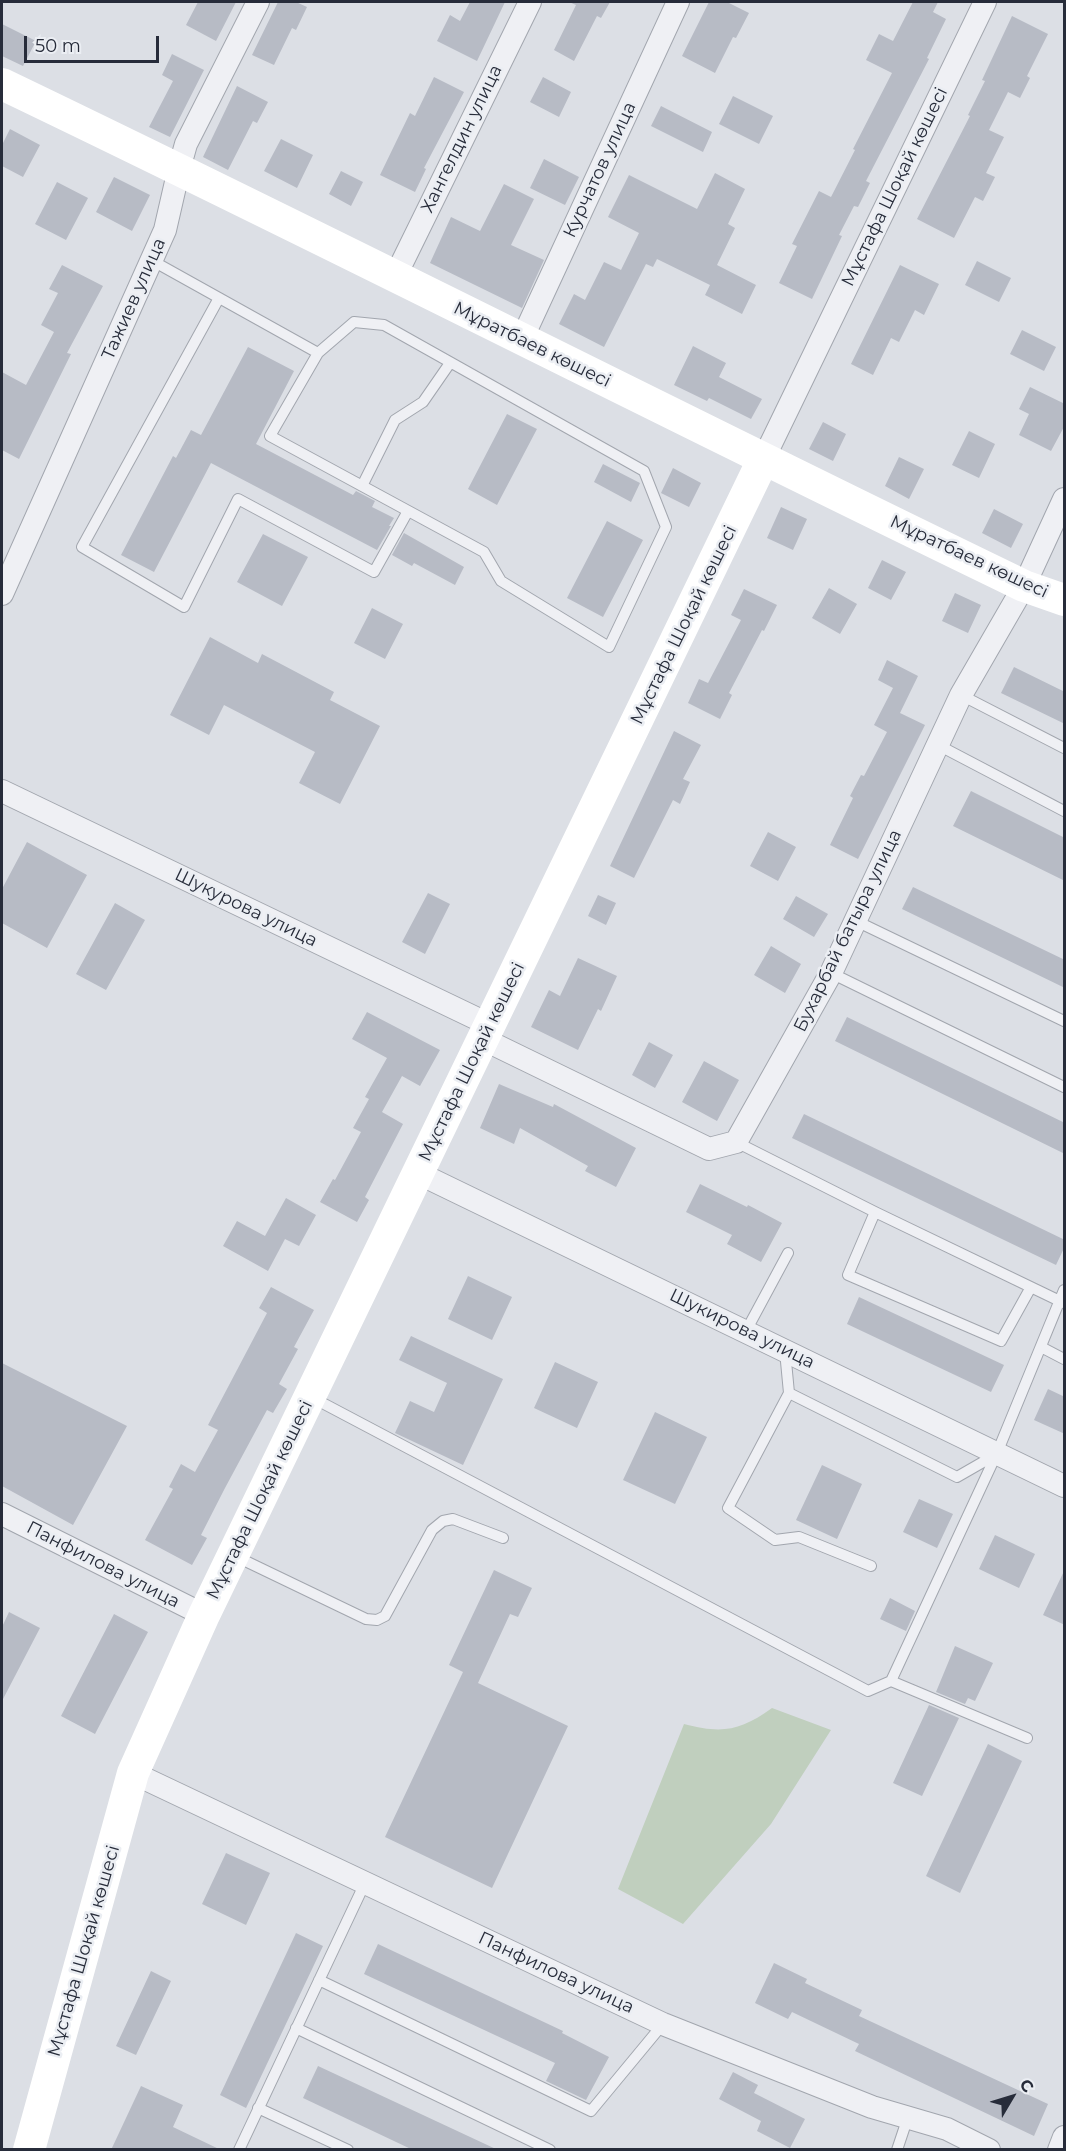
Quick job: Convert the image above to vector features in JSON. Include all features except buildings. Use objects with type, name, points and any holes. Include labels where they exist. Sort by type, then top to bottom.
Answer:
[{"type":"street","name":"Тажиев улица","points":[[2,594],[165,230],[178,169],[186,144],[258,2]]},
{"type":"street","name":"Хангелдин улица","points":[[395,277],[530,2]]},
{"type":"street","name":"Курчатов улица","points":[[522,339],[678,2]]},
{"type":"street","name":"Мұстафа Шоқай көшесі","points":[[29,2150],[133,1773],[204,1615],[985,2]]},
{"type":"street","name":"Мұратбаев көшесі","points":[[2,84],[763,460],[1024,586],[1065,600]]},
{"type":"street","name":"Бухарбай батыра улица","points":[[736,1142],[831,974],[961,695],[1024,586],[1065,499]]},
{"type":"street","name":"Шукурова улица","points":[[2,791],[486,1032]]},
{"type":"street","points":[[486,1032],[709,1149],[736,1142]]},
{"type":"street","name":"Шукирова улица","points":[[418,1173],[1065,1486]]},
{"type":"street","name":"Панфилова улица","points":[[2,1514],[204,1615]]},
{"type":"street","name":"Панфилова улица","points":[[133,1773],[663,2024],[872,2107],[947,2129],[989,2150]]},
{"type":"street","points":[[1059,2150],[1065,2137]]},
{"type":"lane","points":[[151,260],[318,353]]},
{"type":"lane","points":[[219,298],[82,547],[184,606],[238,499],[374,572],[408,511]]},
{"type":"lane","points":[[354,322],[384,325],[644,471],[666,527],[609,647],[501,581],[484,552],[270,436],[318,353],[354,322]]},
{"type":"lane","points":[[362,486],[395,420],[423,402],[450,363]]},
{"type":"lane","points":[[961,695],[1065,748]]},
{"type":"lane","points":[[938,745],[1065,811]]},
{"type":"lane","points":[[856,921],[1065,1021]]},
{"type":"lane","points":[[831,974],[1065,1087]]},
{"type":"lane","points":[[736,1142],[1063,1302]]},
{"type":"lane","points":[[875,1212],[848,1275],[1001,1341],[1031,1287]]},
{"type":"lane","points":[[746,1331],[788,1253]]},
{"type":"lane","points":[[310,1396],[868,1691],[891,1681],[997,1454],[1041,1347],[1063,1302],[1065,1290]]},
{"type":"lane","points":[[1041,1347],[1065,1359]]},
{"type":"lane","points":[[784,1349],[789,1393],[728,1508],[775,1540],[799,1537],[871,1566]]},
{"type":"lane","points":[[789,1393],[957,1477],[997,1454]]},
{"type":"lane","points":[[234,1555],[366,1619],[377,1620],[385,1616],[432,1530],[443,1521],[453,1519],[503,1538]]},
{"type":"lane","points":[[891,1681],[1027,1738]]},
{"type":"lane","points":[[239,2150],[365,1883]]},
{"type":"lane","points":[[319,1980],[591,2111],[663,2024]]},
{"type":"lane","points":[[296,2028],[550,2150]]},
{"type":"lane","points":[[258,2108],[348,2150]]},
{"type":"lane","points":[[897,2150],[908,2117]]},
{"type":"green space","points":[[772,1708],[831,1730],[771,1824],[683,1924],[618,1889],[684,1724],[709,1729],[730,1728],[750,1722]]}]
